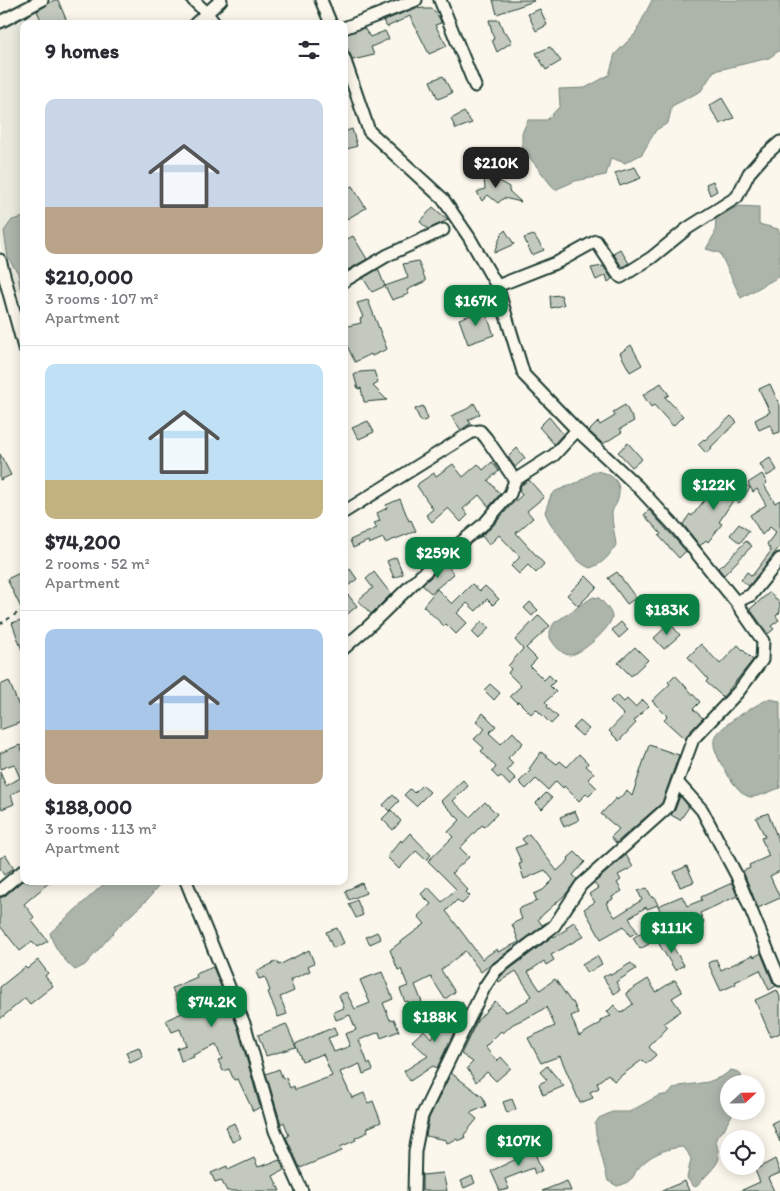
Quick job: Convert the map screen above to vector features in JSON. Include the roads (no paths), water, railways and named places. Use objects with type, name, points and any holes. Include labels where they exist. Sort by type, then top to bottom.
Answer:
[{"type":"street","points":[[0,22],[42,0]]},
{"type":"street","points":[[193,0],[212,20]]},
{"type":"street","points":[[199,20],[221,0]]},
{"type":"street","points":[[321,0],[329,20]]},
{"type":"street","points":[[348,26],[416,0]]},
{"type":"street","points":[[440,0],[475,86]]},
{"type":"street","points":[[348,70],[369,131],[443,200],[469,237],[497,286],[524,375],[577,430],[638,487],[678,530],[736,602],[763,641],[762,660],[738,692],[693,739],[668,807],[581,885],[554,926],[496,970],[484,988],[422,1116],[415,1151],[414,1191]]},
{"type":"street","points":[[497,286],[558,262],[596,241],[621,277],[651,258],[688,228],[737,197],[749,173],[763,156],[780,142]]},
{"type":"street","points":[[348,279],[388,255],[443,230]]},
{"type":"street","points":[[0,260],[20,333]]},
{"type":"street","points":[[348,644],[429,568],[485,523],[510,494],[515,480],[554,455],[577,430]]},
{"type":"street","points":[[348,510],[472,432],[480,431],[515,480]]},
{"type":"street","points":[[736,602],[751,595],[780,559]]},
{"type":"street","points":[[677,782],[702,810],[737,876],[780,980]]},
{"type":"street","points":[[0,890],[20,873]]},
{"type":"street","points":[[188,885],[245,1026],[275,1131],[302,1191]]}]
